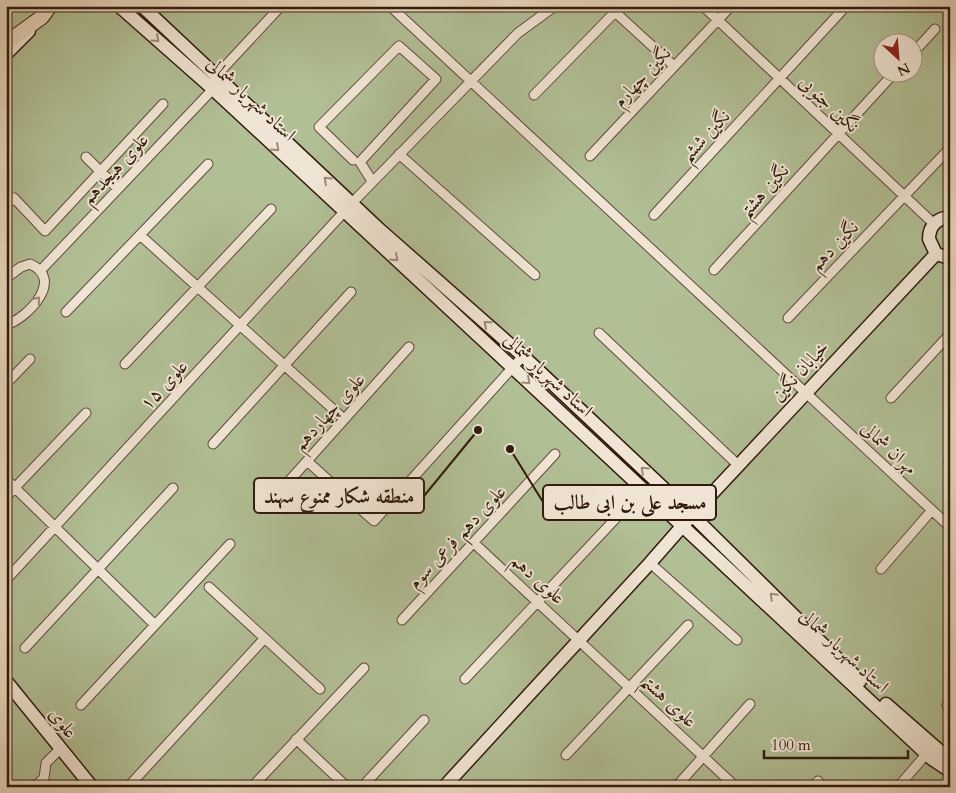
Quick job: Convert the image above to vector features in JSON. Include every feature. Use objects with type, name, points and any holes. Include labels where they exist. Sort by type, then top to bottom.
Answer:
[{"type":"main road","points":[[6,43],[46,12]]},
{"type":"street","name":"استاد شهریار شمالی","points":[[119,6],[214,83]]},
{"type":"street","name":"استاد شهریار شمالی","points":[[142,6],[214,83],[348,208],[681,527],[930,751],[950,760]]},
{"type":"street","name":"علوی هیجدهم","points":[[41,270],[118,189],[281,6]]},
{"type":"street","name":"مهران شمالی","points":[[390,6],[950,527]]},
{"type":"street","name":"علوی ۱۵","points":[[6,580],[54,526],[242,326],[372,181],[518,33],[555,6]]},
{"type":"street","name":"نگین جنوبی","points":[[703,6],[934,224]]},
{"type":"street","name":"نگین چهارم","points":[[590,156],[731,6]]},
{"type":"street","name":"نگین ششم","points":[[654,215],[846,6]]},
{"type":"street","points":[[534,95],[618,9],[674,66]]},
{"type":"street","points":[[6,54],[46,12]]},
{"type":"street","points":[[924,41],[935,29]]},
{"type":"street","points":[[353,160],[319,127],[399,46],[436,79],[360,162],[372,181]]},
{"type":"street","name":"نگین هشتم","points":[[714,270],[886,82]]},
{"type":"street","points":[[6,205],[14,198],[45,231],[163,104]]},
{"type":"street","name":"نگین دهم","points":[[788,318],[950,148]]},
{"type":"street","points":[[399,154],[535,275]]},
{"type":"street","points":[[86,156],[118,189]]},
{"type":"street","points":[[66,312],[208,164]]},
{"type":"street","name":"استاد شهریار شمالی","points":[[348,208],[523,356],[692,515],[950,771]]},
{"type":"street","points":[[125,364],[271,209]]},
{"type":"street","points":[[950,217],[938,220],[934,224],[929,239],[936,254],[950,258]]},
{"type":"street","points":[[140,235],[344,419]]},
{"type":"street","name":"خیابان نگین","points":[[444,787],[650,564],[738,465],[936,254]]},
{"type":"street","points":[[6,278],[21,267],[30,264],[41,270],[45,279],[44,290],[19,319],[6,325]]},
{"type":"street","points":[[213,444],[351,292]]},
{"type":"street","points":[[599,333],[738,465]]},
{"type":"street","points":[[892,398],[950,334]]},
{"type":"street","name":"علوی چهاردهم","points":[[273,499],[409,347]]},
{"type":"street","points":[[307,462],[374,521],[523,356]]},
{"type":"street","points":[[6,384],[30,360]]},
{"type":"street","points":[[6,497],[86,413]]},
{"type":"street","name":"علوی دهم فرعی سوم","points":[[402,620],[555,454]]},
{"type":"street","points":[[6,479],[156,625]]},
{"type":"street","points":[[25,648],[173,488]]},
{"type":"street","points":[[881,569],[932,510]]},
{"type":"street","points":[[465,679],[618,516]]},
{"type":"street","name":"علوی دهم","points":[[474,543],[580,640]]},
{"type":"street","points":[[81,705],[230,544]]},
{"type":"street","points":[[650,564],[737,640]]},
{"type":"street","points":[[209,586],[320,689]]},
{"type":"street","points":[[566,754],[688,625]]},
{"type":"street","points":[[128,787],[264,639]]},
{"type":"street","name":"علوی هشتم","points":[[580,640],[736,787]]},
{"type":"street","points":[[252,787],[364,668]]},
{"type":"street","name":"علوی","points":[[6,681],[92,787]]},
{"type":"street","points":[[950,701],[948,705],[950,708]]},
{"type":"street","points":[[676,787],[750,704]]},
{"type":"street","points":[[362,787],[424,720]]},
{"type":"street","points":[[296,739],[347,787]]},
{"type":"street","points":[[34,787],[44,778],[46,763],[60,749]]},
{"type":"street","points":[[898,787],[930,751]]},
{"type":"green space","points":[[6,6],[950,6],[950,787],[6,787]]},
{"type":"place","name":"منطقه شکار ممنوع سهند","points":[[478,430]]},
{"type":"place","name":"مسجد علی بن ابی طالب","points":[[510,449]]}]
